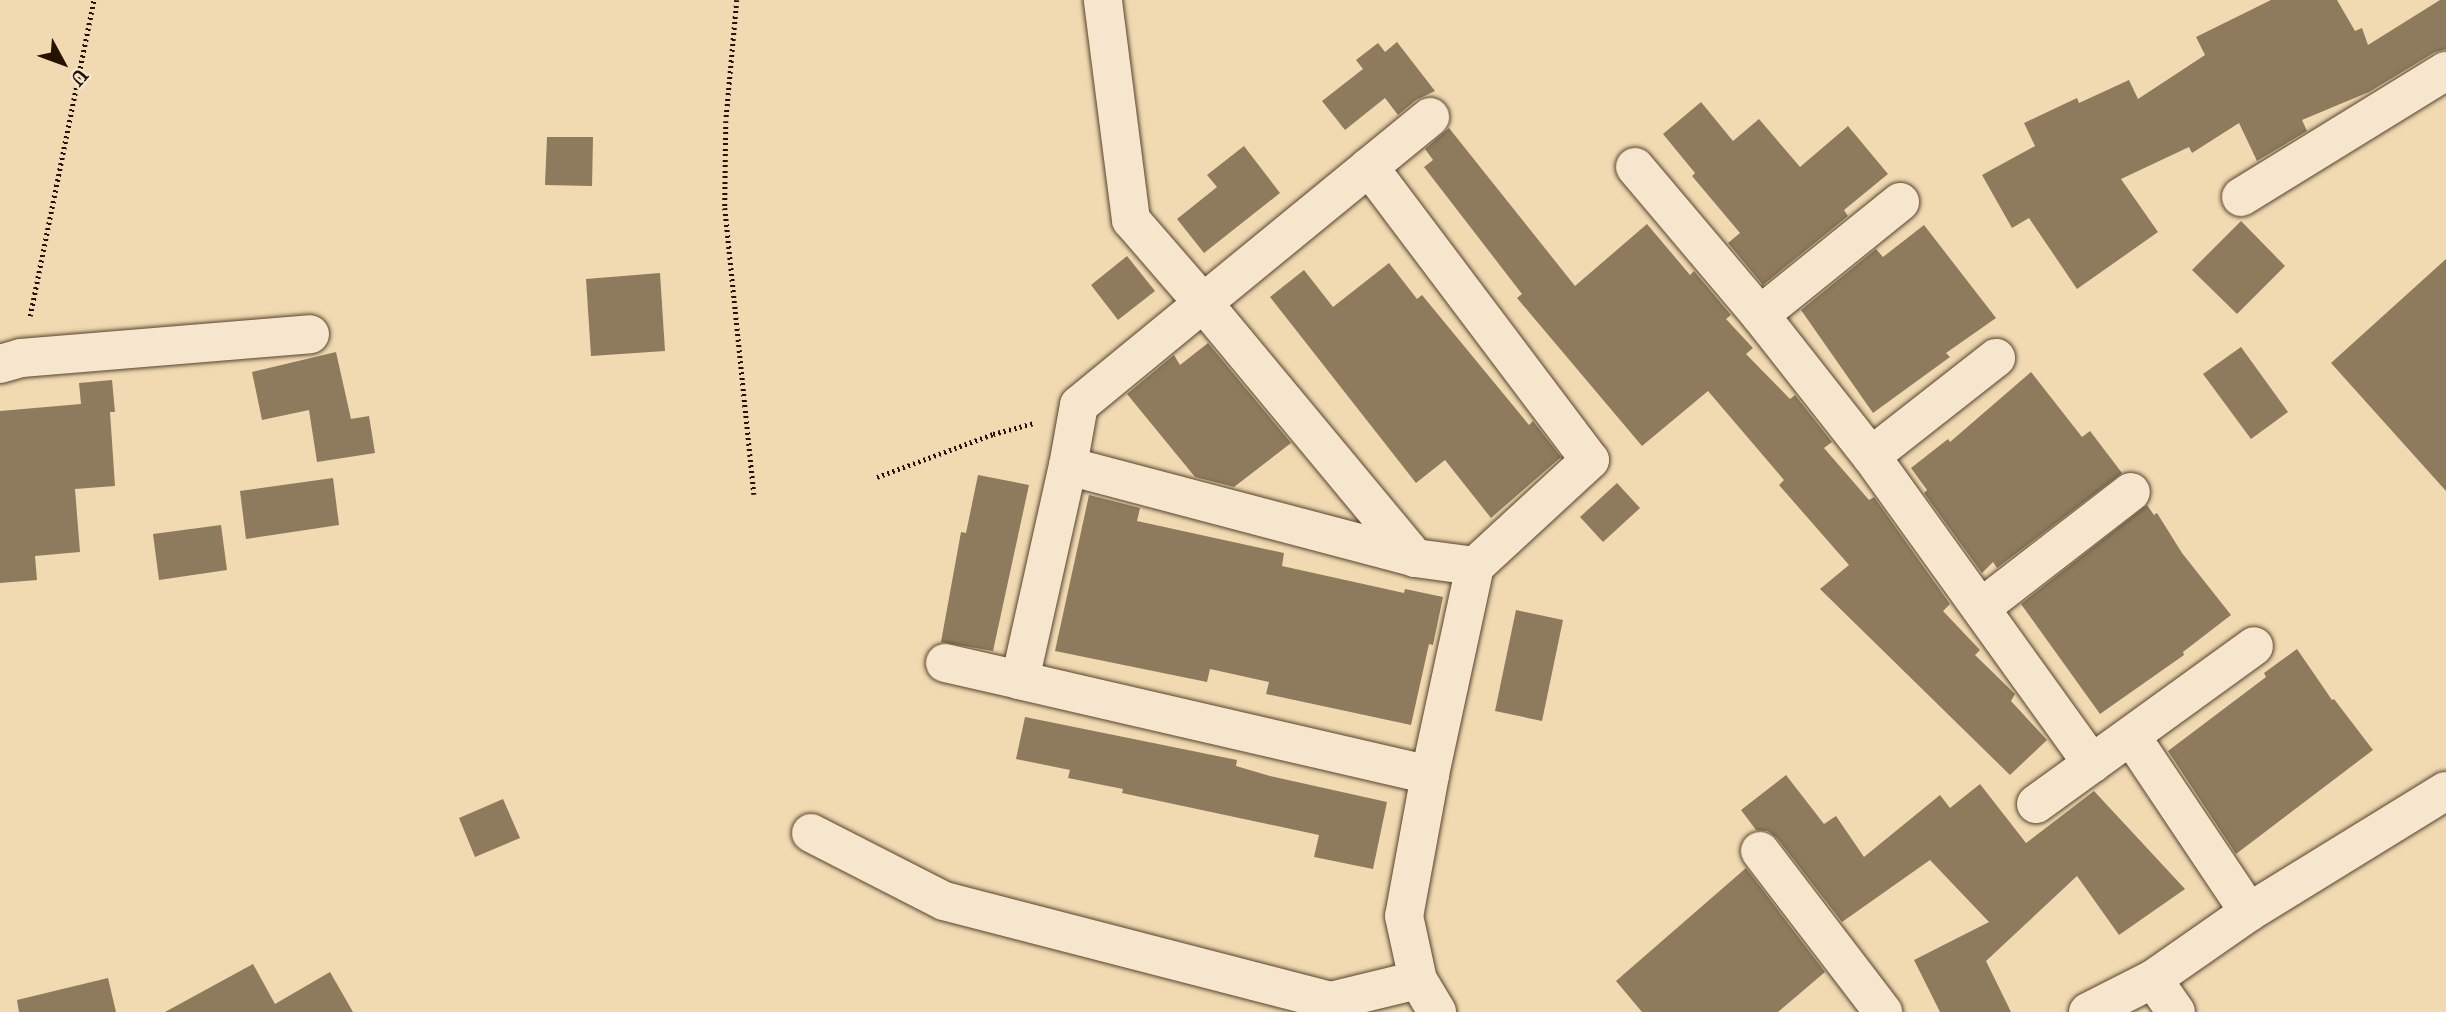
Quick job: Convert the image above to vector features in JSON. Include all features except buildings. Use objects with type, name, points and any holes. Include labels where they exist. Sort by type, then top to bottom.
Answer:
[{"type":"street","points":[[1103,0],[1131,220],[1415,558]]},
{"type":"street","points":[[2241,197],[2446,71]]},
{"type":"street","points":[[1020,680],[1079,405],[1430,117]]},
{"type":"street","points":[[1369,167],[1590,460],[1475,566],[1430,775],[1404,916],[1419,980],[1437,1012]]},
{"type":"street","points":[[1634,167],[1760,315],[1871,456],[1982,607],[2092,764]]},
{"type":"street","points":[[1760,315],[1900,202]]},
{"type":"street","points":[[11,361],[310,334]]},
{"type":"street","points":[[1871,456],[1996,358]]},
{"type":"street","points":[[1068,466],[1415,558],[1475,566]]},
{"type":"street","points":[[1982,607],[2131,492]]},
{"type":"street","points":[[2036,804],[2254,646]]},
{"type":"street","points":[[945,663],[1430,775]]},
{"type":"street","points":[[2131,736],[2249,912]]},
{"type":"street","points":[[2088,1012],[2153,979],[2249,912],[2446,791]]},
{"type":"street","points":[[811,833],[944,901],[1331,1001],[1419,980]]},
{"type":"street","points":[[1760,851],[1883,1012]]},
{"type":"street","points":[[2153,979],[2176,1012]]},
{"type":"path","points":[[11,361],[94,0]]},
{"type":"path","points":[[737,0],[726,121],[724,208],[754,495]]},
{"type":"path","points":[[877,477],[993,434],[1076,412]]}]
